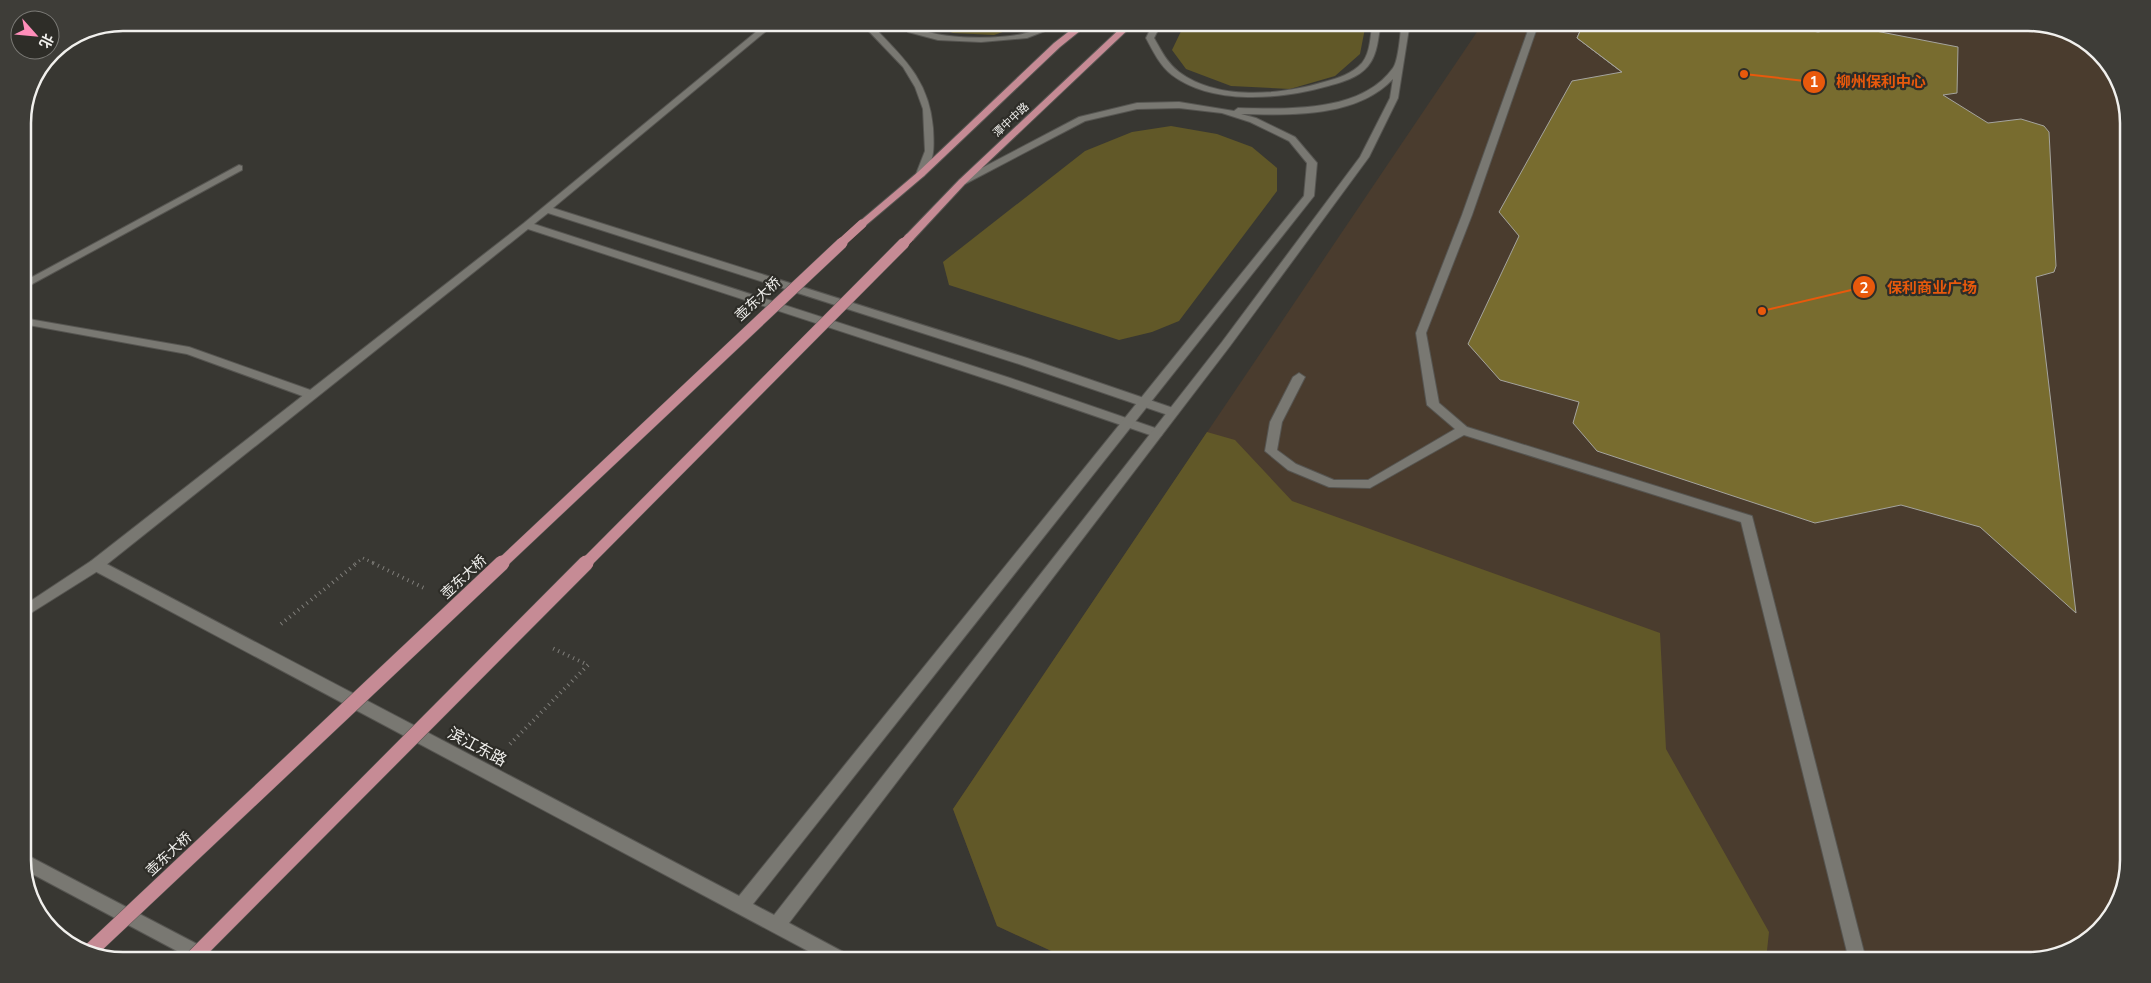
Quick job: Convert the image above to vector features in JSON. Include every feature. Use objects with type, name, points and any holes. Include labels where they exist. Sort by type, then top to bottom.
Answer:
[{"type":"main road","points":[[31,608],[96,565],[312,395],[527,225],[762,31]]},
{"type":"main road","points":[[873,31],[906,66],[919,87],[926,109],[930,151],[921,174]]},
{"type":"main road","points":[[914,31],[938,38],[981,40],[1027,36],[1040,31]]},
{"type":"main road","name":"潭中中路","points":[[862,224],[921,174],[1057,45],[1075,31]]},
{"type":"main road","name":"潭中中路","points":[[517,632],[909,238],[962,182],[1122,31]]},
{"type":"main road","points":[[1154,31],[1150,38],[1163,62],[1180,76],[1217,91],[1265,96],[1312,89],[1354,75],[1369,59],[1375,31]]},
{"type":"main road","points":[[777,925],[1226,344],[1364,157],[1394,98],[1404,31]]},
{"type":"main road","points":[[1532,31],[1467,215],[1421,333],[1433,405],[1463,430],[1747,519],[1856,952]]},
{"type":"main road","points":[[962,182],[1082,119],[1137,106],[1179,105],[1223,110],[1285,112],[1346,103],[1379,87],[1398,68]]},
{"type":"main road","points":[[741,906],[1310,196],[1312,163],[1292,139],[1253,120],[1223,110]]},
{"type":"main road","points":[[31,282],[239,168]]},
{"type":"main road","points":[[546,209],[662,245],[1172,412]]},
{"type":"main road","name":"壶东大桥","points":[[94,947],[862,224]]},
{"type":"main road","points":[[527,225],[1157,433]]},
{"type":"main road","points":[[31,322],[189,351],[312,395]]},
{"type":"main road","points":[[1299,377],[1276,422],[1271,451],[1292,467],[1333,484],[1370,484],[1463,430]]},
{"type":"main road","name":"滨江东路","points":[[96,565],[826,952]]},
{"type":"main road","points":[[199,952],[517,632]]},
{"type":"main road","points":[[31,864],[195,952]]},
{"type":"path","points":[[252,648],[363,558],[458,604]]},
{"type":"path","points":[[484,770],[588,666],[517,632]]},
{"type":"shaded area","points":[[947,31],[1006,31],[994,35],[953,33]]},
{"type":"shaded area","points":[[1181,31],[1364,31],[1360,54],[1335,76],[1290,89],[1231,86],[1186,69],[1172,50]]},
{"type":"shaded area","points":[[1478,31],[2028,31],[2052,34],[2063,38],[2084,50],[2101,67],[2115,94],[2120,117],[2120,866],[2115,889],[2107,906],[2093,925],[2079,936],[2057,947],[2028,952],[1054,952],[997,926],[953,809]]},
{"type":"shaded area","points":[[1171,126],[1217,134],[1252,147],[1277,168],[1277,191],[1179,321],[1152,332],[1119,340],[949,285],[943,262],[1085,151],[1132,132]]},
{"type":"shaded area","points":[[1207,432],[1235,440],[1292,501],[1660,633],[1666,749],[1769,932],[1767,952],[1054,952],[997,926],[953,809]]},
{"type":"building","points":[[1580,31],[1797,31],[1866,75],[1864,97],[1729,123],[1673,111],[1577,38]]},
{"type":"building","points":[[1580,31],[1876,31],[1958,47],[1957,93],[1943,95],[1988,123],[2021,119],[2044,126],[2049,132],[2056,266],[2054,272],[2036,277],[2076,613],[1980,527],[1901,505],[1815,523],[1597,451],[1573,423],[1579,402],[1500,380],[1468,344],[1519,236],[1499,212],[1572,81],[1622,72],[1577,38]]},
{"type":"place","name":"柳州保利中心","points":[[1744,74]]},
{"type":"place","name":"保利商业广场","points":[[1762,311]]}]
